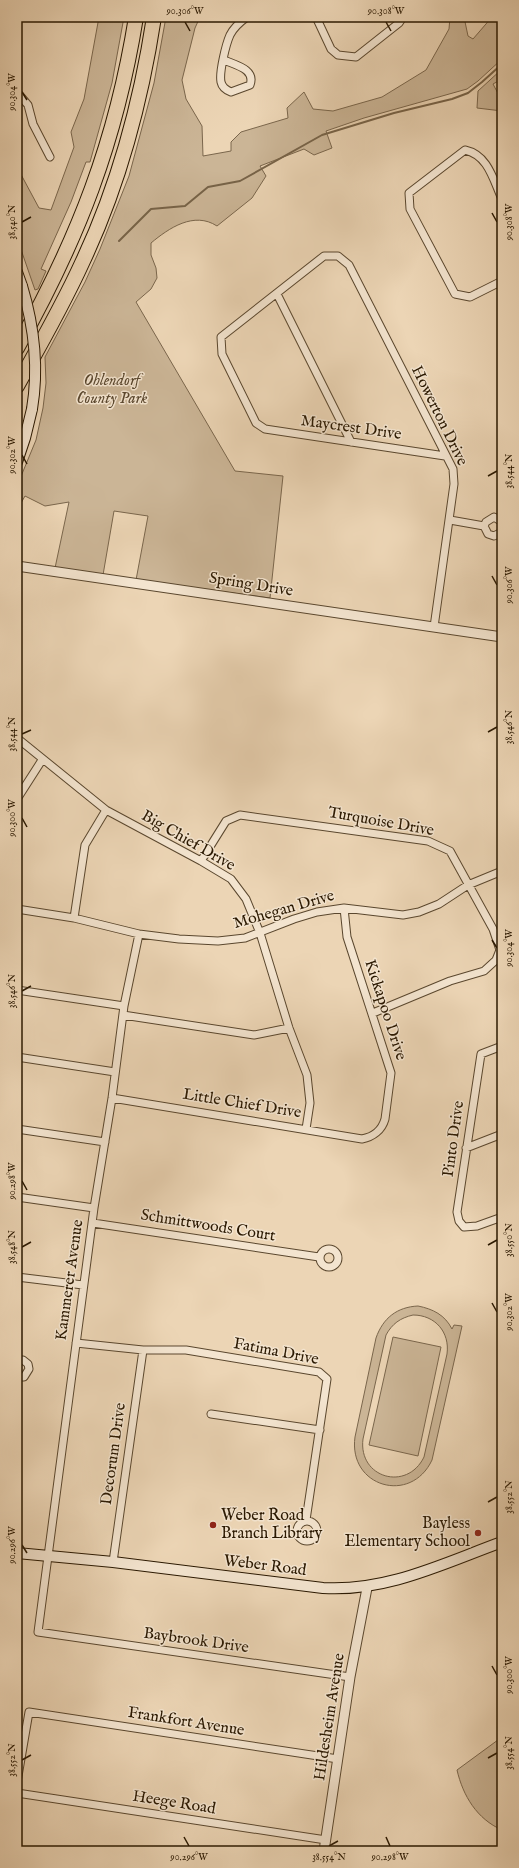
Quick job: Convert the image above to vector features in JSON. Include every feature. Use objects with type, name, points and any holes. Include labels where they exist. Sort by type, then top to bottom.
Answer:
[{"type":"highway","points":[[17,348],[56,275],[84,214],[118,107],[136,17]]},
{"type":"highway","points":[[17,386],[48,331],[83,262],[111,192],[139,98],[154,17]]},
{"type":"main road","points":[[17,272],[30,315],[35,344],[35,386],[32,409],[17,462]]},
{"type":"main road","name":"Weber Road","points":[[17,1553],[114,1562],[323,1588],[367,1588],[403,1578],[502,1542]]},
{"type":"street","points":[[224,60],[248,71],[251,74],[252,81],[250,85],[231,92],[225,89],[221,82],[224,60],[229,37],[237,25],[247,17]]},
{"type":"street","points":[[316,17],[331,49],[338,55],[356,57],[399,22],[403,17]]},
{"type":"street","points":[[17,92],[28,105],[33,124],[50,157]]},
{"type":"street","points":[[502,199],[484,159],[475,152],[465,150],[408,194],[410,209],[455,294],[470,297],[502,281]]},
{"type":"street","name":"Howerton Drive","points":[[277,294],[324,256],[338,256],[348,265],[453,469],[454,484],[450,520],[434,627]]},
{"type":"street","points":[[277,294],[351,442]]},
{"type":"street","name":"Maycrest Drive","points":[[277,294],[222,337],[222,354],[256,423],[265,429],[445,456]]},
{"type":"street","points":[[484,526],[486,522],[494,517],[502,522],[502,524]]},
{"type":"street","points":[[450,520],[484,526]]},
{"type":"street","points":[[484,526],[488,534],[494,536],[500,533],[502,529]]},
{"type":"street","name":"Spring Drive","points":[[17,566],[502,637]]},
{"type":"street","name":"Big Chief Drive","points":[[17,738],[42,760],[106,810],[201,861],[231,880],[246,899],[260,933],[290,1028],[307,1075],[310,1103],[306,1129]]},
{"type":"street","points":[[17,799],[42,760]]},
{"type":"street","points":[[74,918],[85,845],[106,810]]},
{"type":"street","name":"Turquoise Drive","points":[[201,861],[226,821],[240,815],[428,841],[450,851],[498,940],[500,950],[496,960],[490,967],[450,981],[373,1012]]},
{"type":"street","name":"Mohegan Drive","points":[[17,910],[74,918],[138,934],[179,939],[218,941],[245,938],[302,917],[344,908],[403,915],[419,912],[439,904],[468,885],[502,871]]},
{"type":"street","name":"Kickapoo Drive","points":[[344,908],[347,937],[373,1012],[391,1073],[384,1124],[376,1133],[367,1138]]},
{"type":"street","name":"Kammerer Avenue","points":[[38,1632],[94,1208],[112,1098],[124,1006],[138,934]]},
{"type":"street","points":[[17,990],[124,1006]]},
{"type":"street","points":[[123,1015],[254,1035],[290,1028]]},
{"type":"street","name":"Pinto Drive","points":[[502,1046],[481,1054],[457,1212],[459,1221],[464,1227],[477,1226],[502,1217]]},
{"type":"street","points":[[17,1057],[115,1072]]},
{"type":"street","name":"Little Chief Drive","points":[[112,1098],[367,1138]]},
{"type":"street","points":[[17,1129],[105,1142]]},
{"type":"street","points":[[466,1148],[502,1134]]},
{"type":"street","points":[[17,1197],[94,1208]]},
{"type":"street","name":"Schmittwoods Court","points":[[93,1223],[319,1257]]},
{"type":"street","points":[[17,1277],[83,1286]]},
{"type":"street","name":"Fatima Drive","points":[[76,1343],[143,1350],[186,1350],[319,1372],[327,1379],[306,1520]]},
{"type":"street","name":"Decorum Drive","points":[[114,1562],[143,1350]]},
{"type":"street","points":[[17,1360],[23,1360],[28,1364],[29,1369],[24,1377],[17,1377]]},
{"type":"street","points":[[211,1414],[320,1430]]},
{"type":"street","name":"Hildesheim Avenue","points":[[324,1851],[350,1677],[367,1588]]},
{"type":"street","name":"Baybrook Drive","points":[[38,1632],[350,1677]]},
{"type":"street","name":"Frankfort Avenue","points":[[17,1782],[29,1712],[338,1759]]},
{"type":"street","name":"Heege Road","points":[[17,1793],[326,1840]]},
{"type":"green space","points":[[99,17],[124,17],[112,83],[90,162],[86,162],[71,202],[41,269],[46,271],[38,289],[35,290],[17,238],[17,167],[39,208],[51,210],[74,147],[71,132],[84,99]]},
{"type":"green space","name":"Ohlendorf County Park","points":[[166,17],[200,17],[195,28],[182,80],[186,99],[202,126],[203,156],[231,151],[231,142],[241,132],[288,118],[287,108],[304,92],[313,109],[333,111],[382,97],[426,70],[449,29],[450,17],[464,17],[468,36],[473,39],[492,17],[502,17],[502,59],[467,89],[364,118],[326,131],[332,148],[314,155],[304,149],[260,166],[266,176],[252,198],[217,226],[200,220],[182,223],[151,243],[151,255],[156,268],[157,278],[151,289],[136,302],[235,471],[283,476],[270,598],[136,580],[148,516],[114,511],[103,575],[55,568],[69,502],[45,506],[25,496],[17,510],[17,486],[36,440],[43,408],[46,383],[45,357],[85,282],[100,249],[129,176],[154,83]]},
{"type":"green space","points":[[502,69],[502,79],[493,84],[502,101],[502,111],[477,108],[478,91]]},
{"type":"green space","points":[[418,1306],[438,1313],[446,1320],[452,1329],[454,1325],[462,1326],[432,1460],[422,1474],[410,1482],[397,1486],[383,1484],[371,1478],[361,1468],[355,1454],[355,1437],[376,1338],[387,1319],[397,1311]],"holes":[[[413,1315],[428,1318],[439,1326],[446,1339],[447,1346],[447,1354],[424,1457],[416,1468],[407,1474],[396,1477],[385,1476],[376,1471],[368,1463],[363,1452],[363,1439],[386,1335],[400,1320]]]},
{"type":"green space","points":[[393,1337],[441,1347],[418,1456],[369,1445]]},
{"type":"green space","points":[[502,1737],[502,1830],[485,1820],[472,1806],[463,1789],[457,1770]]},
{"type":"waterway","points":[[119,241],[151,209],[185,206],[208,187],[240,181],[322,135],[394,113],[452,99],[468,93],[502,64]]},
{"type":"place","name":"Weber Road Branch Library","points":[[213,1525]]},
{"type":"place","name":"Bayless Elementary School","points":[[478,1533]]}]
